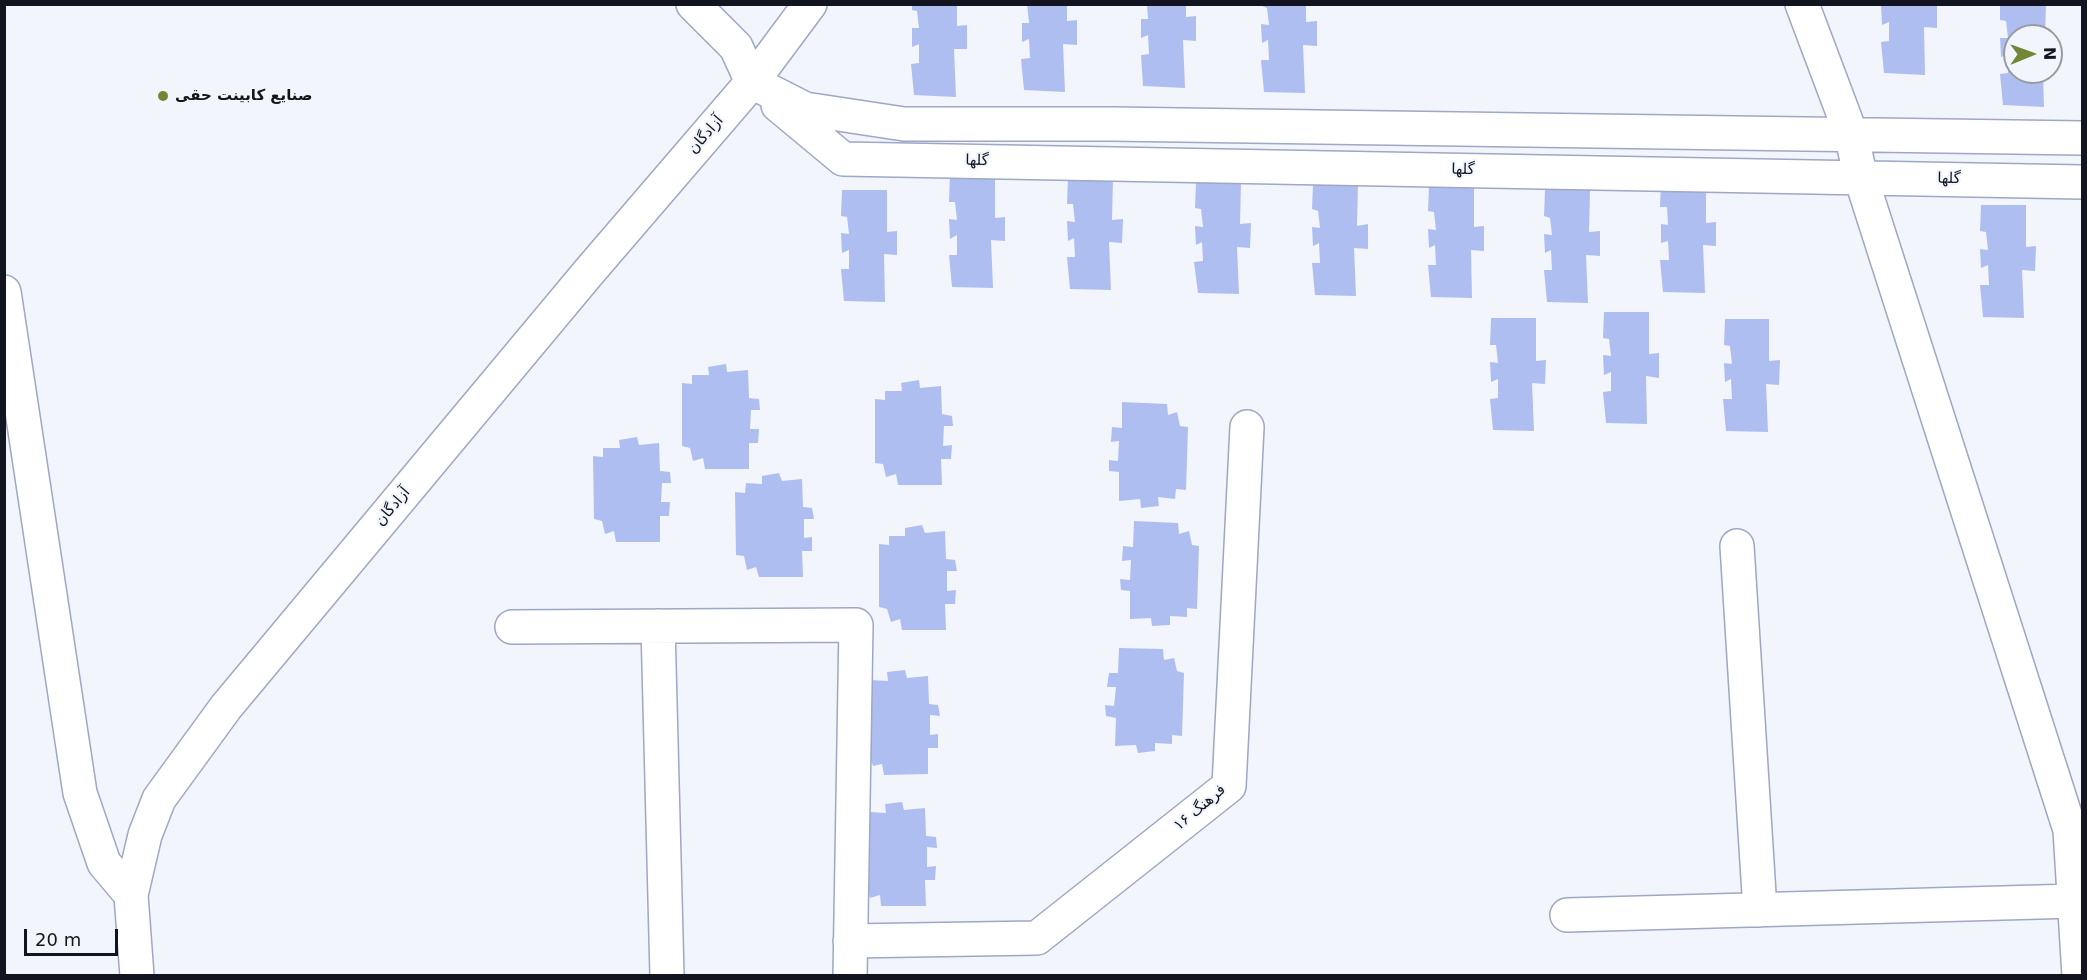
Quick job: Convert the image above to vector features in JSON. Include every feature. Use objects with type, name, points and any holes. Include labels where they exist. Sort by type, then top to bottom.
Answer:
[{"type":"street","points":[[693,4],[736,47],[752,82],[805,109],[904,124],[1111,124],[2082,138]]},
{"type":"street","name":"آزادگان","points":[[137,975],[131,895],[145,836],[159,799],[226,707],[573,291],[752,82],[810,4]]},
{"type":"street","points":[[1802,4],[1851,134],[1862,178],[2070,830],[2079,975]]},
{"type":"street","name":"گلها","points":[[752,82],[843,159],[2082,182]]},
{"type":"street","points":[[4,292],[80,793],[104,864],[131,895]]},
{"type":"street","name":"فرهنگ ۱۶","points":[[850,941],[1036,938],[1229,786],[1248,427]]},
{"type":"street","points":[[1737,546],[1760,910]]},
{"type":"street","points":[[512,627],[856,625],[850,975]]},
{"type":"street","points":[[658,626],[667,975]]},
{"type":"street","points":[[1567,915],[2075,901]]},
{"type":"building","points":[[912,4],[957,4],[957,26],[967,25],[967,49],[954,49],[956,97],[914,95],[911,64],[919,63],[919,44],[912,47],[912,28],[919,28],[917,11],[912,10]]},
{"type":"building","points":[[1027,4],[1067,4],[1067,21],[1077,20],[1077,45],[1063,44],[1065,92],[1024,90],[1021,59],[1030,58],[1029,39],[1022,42],[1022,23],[1029,23]]},
{"type":"building","points":[[1147,4],[1186,4],[1186,17],[1196,16],[1196,41],[1183,40],[1185,88],[1143,86],[1141,55],[1149,54],[1148,35],[1141,38],[1141,19],[1148,19]]},
{"type":"building","points":[[1257,4],[1306,4],[1306,22],[1317,21],[1317,46],[1303,45],[1305,93],[1264,92],[1261,60],[1269,60],[1268,40],[1262,43],[1261,24],[1269,25],[1267,8]]},
{"type":"building","points":[[1889,4],[1937,4],[1937,28],[1924,27],[1925,75],[1884,73],[1881,42],[1889,41],[1889,22],[1882,25],[1881,6],[1889,6]]},
{"type":"building","points":[[2000,4],[2046,4],[2045,24],[2006,24],[2006,21],[2000,20]]},
{"type":"building","points":[[2000,38],[2003,38],[2003,56],[2001,57]]},
{"type":"building","points":[[2000,74],[2003,74],[2003,84],[2043,84],[2044,107],[2003,105]]},
{"type":"building","points":[[950,175],[995,175],[995,218],[1005,217],[1005,241],[991,240],[993,288],[952,287],[949,255],[957,255],[957,235],[950,239],[949,219],[957,220],[955,202],[949,202]]},
{"type":"building","points":[[1068,177],[1113,177],[1112,220],[1123,219],[1122,243],[1109,242],[1111,290],[1070,289],[1067,257],[1075,257],[1074,238],[1068,241],[1067,221],[1075,222],[1073,204],[1067,204]]},
{"type":"building","points":[[1661,180],[1706,180],[1706,223],[1716,222],[1716,246],[1703,245],[1705,293],[1663,292],[1660,260],[1669,260],[1668,241],[1661,243],[1661,224],[1668,225],[1667,207],[1660,207]]},
{"type":"building","points":[[1196,182],[1241,182],[1240,224],[1251,223],[1250,248],[1237,247],[1239,294],[1198,293],[1194,262],[1203,261],[1202,242],[1196,245],[1195,226],[1203,227],[1201,209],[1195,208]]},
{"type":"building","points":[[1313,183],[1358,183],[1357,226],[1368,224],[1368,249],[1354,248],[1356,296],[1315,295],[1312,263],[1320,263],[1319,243],[1313,246],[1312,227],[1320,228],[1318,211],[1312,209]]},
{"type":"building","points":[[1429,185],[1474,185],[1474,227],[1484,226],[1484,251],[1471,250],[1472,298],[1431,297],[1428,265],[1436,265],[1435,245],[1429,248],[1428,229],[1436,230],[1434,212],[1428,211]]},
{"type":"building","points":[[842,190],[887,190],[887,232],[897,231],[897,255],[884,254],[885,302],[844,301],[841,269],[849,269],[849,250],[842,253],[841,233],[849,234],[847,217],[841,216]]},
{"type":"building","points":[[1545,190],[1590,190],[1589,232],[1600,231],[1600,256],[1586,255],[1588,303],[1547,302],[1544,270],[1552,270],[1551,250],[1545,253],[1544,234],[1552,235],[1550,218],[1544,216]]},
{"type":"building","points":[[1981,205],[2026,205],[2026,247],[2036,246],[2035,271],[2022,270],[2024,318],[1983,317],[1980,285],[1989,285],[1988,265],[1981,268],[1980,249],[1988,250],[1986,232],[1980,231]]},
{"type":"building","points":[[1604,312],[1649,312],[1649,354],[1659,353],[1659,378],[1646,376],[1647,424],[1606,423],[1603,392],[1611,391],[1611,372],[1604,375],[1603,355],[1611,356],[1609,339],[1603,338]]},
{"type":"building","points":[[1491,318],[1536,318],[1536,361],[1546,360],[1545,384],[1532,383],[1534,431],[1493,430],[1490,399],[1498,398],[1498,379],[1491,382],[1490,362],[1498,363],[1496,345],[1490,345]]},
{"type":"building","points":[[1725,319],[1769,319],[1769,361],[1780,360],[1779,385],[1766,384],[1768,432],[1726,431],[1723,399],[1732,399],[1731,379],[1725,382],[1724,363],[1732,364],[1730,346],[1724,345]]},
{"type":"building","points":[[726,364],[727,372],[748,370],[749,398],[759,399],[760,410],[751,410],[750,429],[759,429],[758,443],[749,443],[749,469],[705,469],[703,458],[693,461],[690,448],[682,446],[682,383],[692,384],[692,375],[709,375],[708,367]]},
{"type":"building","points":[[919,380],[920,388],[941,386],[942,414],[952,416],[953,426],[944,426],[943,446],[952,445],[951,459],[941,459],[942,485],[898,485],[896,474],[886,477],[883,464],[875,463],[875,399],[885,400],[885,391],[902,391],[901,383]]},
{"type":"building","points":[[1122,402],[1167,404],[1168,415],[1177,412],[1180,426],[1188,427],[1186,490],[1176,489],[1175,499],[1158,497],[1159,506],[1141,508],[1140,499],[1119,501],[1119,472],[1109,471],[1109,460],[1118,461],[1119,441],[1111,442],[1112,427],[1122,428]]},
{"type":"building","points":[[637,437],[639,445],[659,443],[660,471],[670,472],[671,483],[662,483],[661,502],[670,502],[669,516],[660,516],[660,542],[616,542],[614,531],[605,534],[602,521],[594,519],[593,456],[603,457],[603,448],[620,448],[619,440]]},
{"type":"building","points":[[779,473],[782,481],[802,479],[803,507],[812,508],[814,519],[804,519],[804,538],[812,537],[812,551],[802,551],[803,577],[759,577],[756,567],[747,570],[744,556],[736,555],[735,492],[745,493],[746,483],[762,484],[762,476]]},
{"type":"building","points":[[1134,521],[1178,523],[1179,534],[1189,531],[1192,545],[1199,546],[1197,609],[1187,608],[1187,617],[1170,616],[1170,625],[1152,626],[1151,618],[1130,619],[1130,591],[1121,590],[1120,579],[1130,580],[1131,560],[1122,561],[1123,546],[1133,547]]},
{"type":"building","points":[[922,525],[925,533],[945,531],[946,559],[955,560],[957,571],[947,571],[947,591],[956,590],[955,604],[945,604],[946,630],[902,630],[900,619],[891,622],[887,609],[879,607],[879,544],[889,545],[889,536],[905,536],[905,528]]},
{"type":"building","points":[[1119,648],[1163,649],[1164,660],[1174,658],[1177,671],[1184,673],[1182,736],[1172,735],[1172,744],[1155,743],[1155,751],[1138,753],[1136,745],[1115,746],[1116,718],[1106,716],[1105,705],[1114,706],[1116,687],[1107,687],[1109,673],[1118,673]]},
{"type":"building","points":[[905,670],[907,678],[928,676],[929,704],[938,705],[940,716],[930,715],[930,735],[938,734],[938,748],[928,748],[928,774],[884,775],[882,764],[873,766],[869,753],[871,680],[888,681],[887,672]]},
{"type":"building","points":[[902,802],[904,810],[925,808],[926,836],[936,837],[937,848],[927,847],[927,867],[936,866],[935,880],[925,880],[926,906],[881,906],[880,895],[870,898],[867,885],[869,812],[886,813],[885,804]]},
{"type":"place","name":"صنایع کابینت حقی","points":[[163,96]]}]
